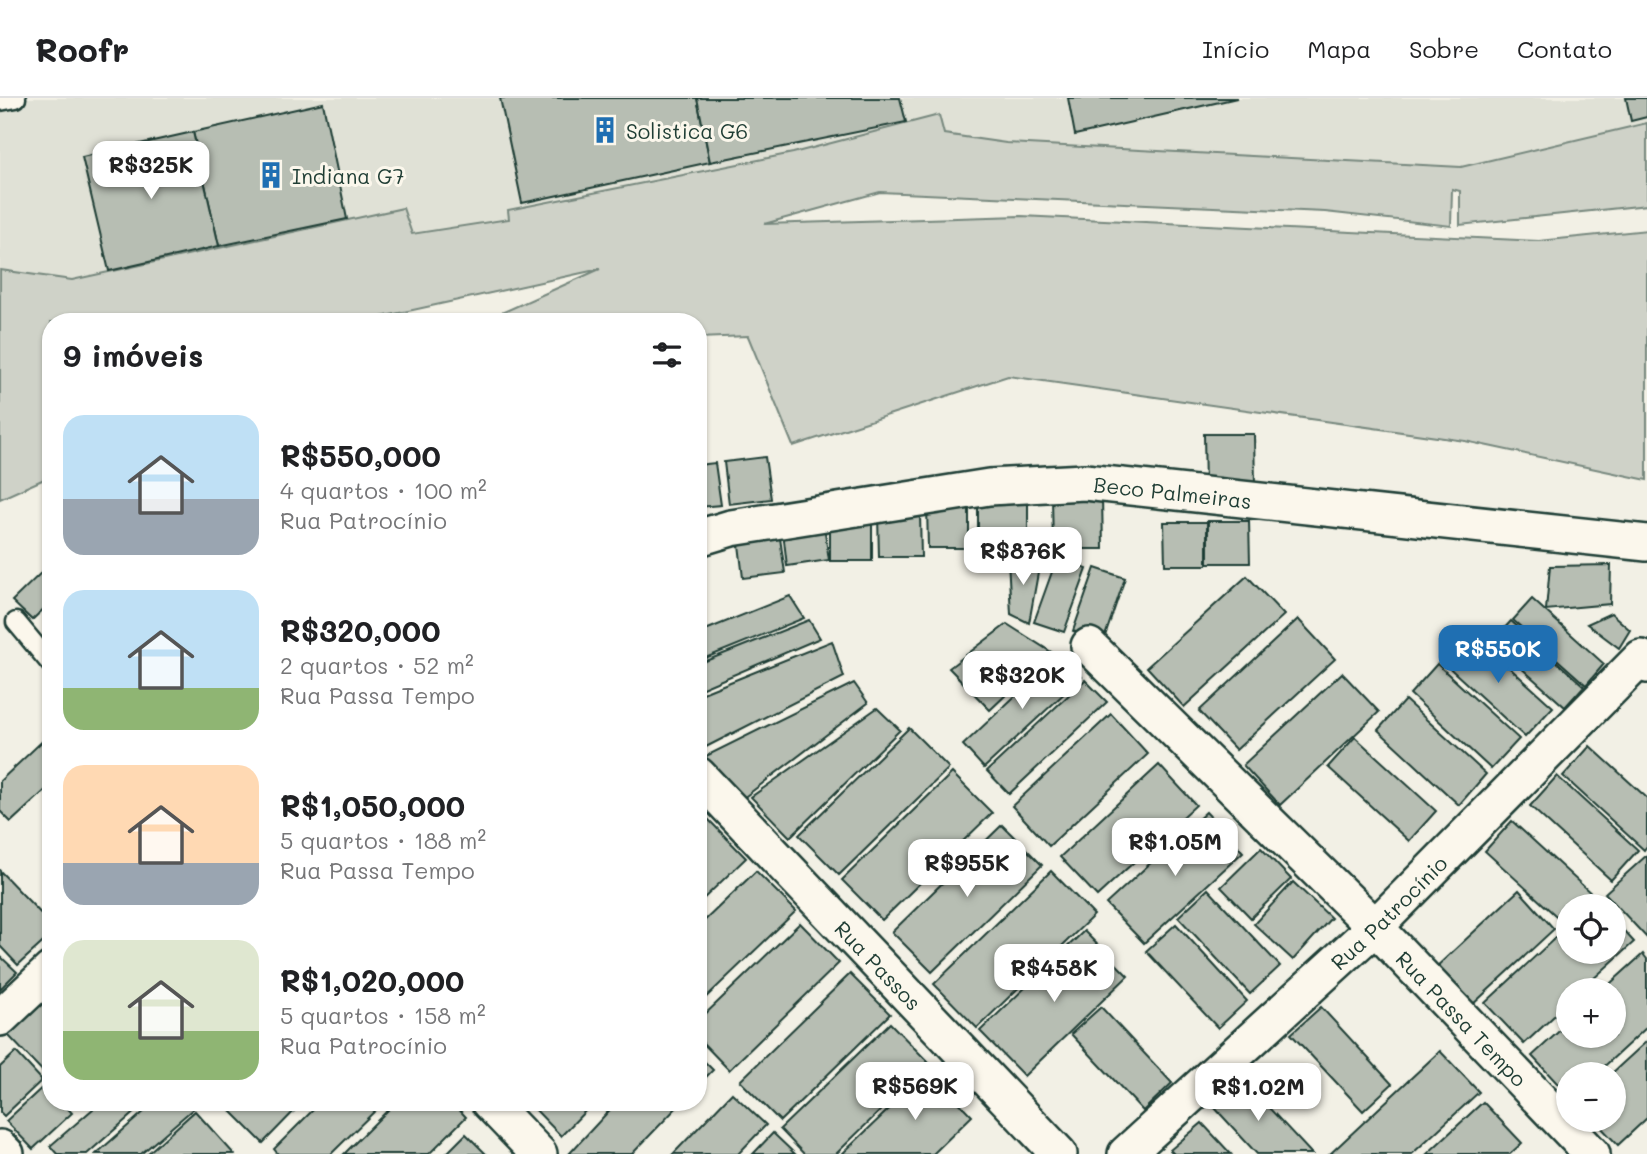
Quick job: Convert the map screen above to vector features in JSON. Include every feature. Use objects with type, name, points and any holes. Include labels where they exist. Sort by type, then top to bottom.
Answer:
[{"type":"street","name":"Beco Palmeiras","points":[[707,535],[731,528],[989,487],[1085,482],[1647,542]]},
{"type":"street","name":"Rua Passa Tempo","points":[[1089,646],[1376,927],[1592,1154]]},
{"type":"street","name":"Rua Patrocínio","points":[[1125,1154],[1376,927],[1644,662]]},
{"type":"street","name":"Rua Passos","points":[[707,784],[1059,1154]]},
{"type":"street","points":[[0,1018],[42,978]]},
{"type":"street","points":[[498,1111],[539,1154]]},
{"type":"street","points":[[0,1148],[6,1154]]},
{"type":"lane","points":[[0,101],[16,98]]},
{"type":"lane","points":[[16,622],[42,653]]},
{"type":"shaded area","points":[[0,98],[1647,98],[1647,140],[1465,185],[986,152],[100,313],[42,313],[42,347],[0,464]]},
{"type":"shaded area","points":[[939,115],[944,134],[1006,143],[1461,167],[1647,123],[1647,205],[1460,225],[1460,191],[1452,189],[1451,226],[1325,212],[880,192],[764,224],[1021,216],[1539,241],[1647,230],[1647,480],[1465,441],[1008,376],[793,446],[748,336],[707,338],[707,313],[501,313],[600,269],[399,313],[42,313],[42,480],[0,499],[0,270],[72,280],[403,208],[412,234],[509,219],[508,210],[793,153]]},
{"type":"building","name":"Solistica G6","points":[[500,98],[697,98],[710,162],[522,203]]},
{"type":"building","points":[[697,98],[900,98],[906,122],[710,162]]},
{"type":"building","points":[[1068,98],[1237,98],[1075,135]]},
{"type":"building","points":[[1626,98],[1647,98],[1647,117],[1631,121]]},
{"type":"building","name":"Indiana G7","points":[[323,103],[347,219],[219,246],[193,132]]},
{"type":"building","points":[[193,132],[219,246],[109,271],[82,157]]},
{"type":"building","points":[[1204,434],[1254,434],[1255,486],[1205,487]]},
{"type":"building","points":[[765,457],[771,499],[729,504],[724,462]]},
{"type":"building","points":[[715,463],[721,505],[707,506],[707,464]]},
{"type":"building","points":[[1052,496],[1102,496],[1103,549],[1053,549]]},
{"type":"building","points":[[978,497],[1028,497],[1028,550],[978,550]]},
{"type":"building","points":[[969,505],[969,548],[928,548],[927,506]]},
{"type":"building","points":[[920,514],[921,557],[879,557],[878,515]]},
{"type":"building","points":[[823,518],[829,560],[787,566],[782,523]]},
{"type":"building","points":[[872,518],[872,561],[830,561],[830,519]]},
{"type":"building","points":[[1208,521],[1249,521],[1250,563],[1208,563]]},
{"type":"building","points":[[1164,522],[1207,522],[1207,565],[1165,565]]},
{"type":"building","points":[[779,531],[785,573],[743,578],[738,536]]},
{"type":"building","points":[[1057,558],[1087,569],[1064,632],[1034,622]]},
{"type":"building","points":[[1008,559],[1040,562],[1029,623],[1011,614]]},
{"type":"building","points":[[1611,565],[1610,604],[1546,610],[1550,566]]},
{"type":"building","points":[[1095,568],[1125,578],[1103,642],[1073,631]]},
{"type":"building","points":[[42,572],[42,611],[32,620],[12,601]]},
{"type":"building","points":[[1247,576],[1284,615],[1184,707],[1147,667]]},
{"type":"building","points":[[790,596],[804,618],[707,657],[707,629]]},
{"type":"building","points":[[1532,599],[1604,664],[1586,685],[1513,620]]},
{"type":"building","points":[[1611,613],[1630,630],[1619,648],[1587,624]]},
{"type":"building","points":[[1298,619],[1335,659],[1236,750],[1199,711]]},
{"type":"building","points":[[809,620],[820,638],[707,686],[707,660]]},
{"type":"building","points":[[1511,621],[1584,686],[1565,707],[1492,642]]},
{"type":"building","points":[[1007,624],[1051,652],[990,710],[949,668]]},
{"type":"building","points":[[1471,633],[1553,707],[1525,737],[1444,663]]},
{"type":"building","points":[[832,641],[844,677],[707,746],[707,691]]},
{"type":"building","points":[[1060,654],[1082,677],[984,768],[963,745]]},
{"type":"building","points":[[1437,664],[1519,739],[1491,769],[1410,694]]},
{"type":"building","points":[[1342,673],[1379,712],[1280,805],[1243,765]]},
{"type":"building","points":[[1085,680],[1107,702],[1009,794],[987,771]]},
{"type":"building","points":[[854,683],[868,703],[742,799],[707,763],[707,756]]},
{"type":"building","points":[[1405,700],[1486,774],[1459,805],[1378,730]]},
{"type":"building","points":[[877,708],[900,730],[790,837],[751,797]]},
{"type":"building","points":[[1111,714],[1148,754],[1049,846],[1012,806]]},
{"type":"building","points":[[909,728],[949,768],[839,875],[799,835]]},
{"type":"building","points":[[1355,737],[1436,811],[1409,841],[1328,767]]},
{"type":"building","points":[[42,741],[42,793],[11,822],[0,811],[0,781]]},
{"type":"building","points":[[1590,746],[1647,798],[1647,846],[1644,850],[1563,776]]},
{"type":"building","points":[[1159,765],[1196,805],[1097,896],[1060,857]]},
{"type":"building","points":[[952,773],[992,813],[882,920],[842,880]]},
{"type":"building","points":[[1557,776],[1638,850],[1611,880],[1530,806]]},
{"type":"building","points":[[1206,812],[1243,852],[1144,943],[1106,904]]},
{"type":"building","points":[[707,818],[746,858],[707,895]]},
{"type":"building","points":[[1512,821],[1592,894],[1556,894],[1556,916],[1485,851]]},
{"type":"building","points":[[1002,825],[1042,865],[932,972],[892,932]]},
{"type":"building","points":[[1261,848],[1291,879],[1251,918],[1221,887]]},
{"type":"building","points":[[1647,855],[1647,938],[1626,916],[1626,894],[1605,893]]},
{"type":"building","points":[[0,871],[42,915],[42,943],[18,965],[0,946]]},
{"type":"building","points":[[756,871],[796,911],[707,996],[707,918]]},
{"type":"building","points":[[1051,871],[1094,915],[977,1028],[934,984]]},
{"type":"building","points":[[1293,882],[1331,918],[1293,960],[1254,924]]},
{"type":"building","points":[[1208,889],[1280,966],[1250,994],[1178,917]]},
{"type":"building","points":[[1519,890],[1554,929],[1471,1006],[1435,968]]},
{"type":"building","points":[[800,923],[839,963],[729,1070],[707,1047],[707,1012]]},
{"type":"building","points":[[1176,924],[1247,1001],[1218,1028],[1146,951]]},
{"type":"building","points":[[1084,931],[1128,976],[1024,1076],[980,1031]]},
{"type":"building","points":[[1626,933],[1634,942],[1626,949]]},
{"type":"building","points":[[1556,937],[1556,964],[1610,964],[1594,978],[1556,978],[1556,1014],[1524,1044],[1485,1003]]},
{"type":"building","points":[[1643,954],[1647,959],[1647,1027],[1626,1046],[1626,978],[1616,978]]},
{"type":"building","points":[[0,956],[17,972],[0,989]]},
{"type":"building","points":[[850,974],[890,1014],[780,1121],[740,1081]]},
{"type":"building","points":[[42,1002],[42,1071],[7,1034]]},
{"type":"building","points":[[1101,1007],[1172,1083],[1143,1111],[1071,1034]]},
{"type":"building","points":[[1321,1007],[1392,1084],[1363,1111],[1291,1034]]},
{"type":"building","points":[[890,1023],[929,1063],[836,1154],[804,1154],[780,1129]]},
{"type":"building","points":[[1556,1034],[1556,1048],[1624,1048],[1609,1062],[1556,1062],[1556,1082],[1532,1056]]},
{"type":"building","points":[[1647,1041],[1647,1118],[1618,1145],[1606,1132],[1626,1132],[1624,1062]]},
{"type":"building","points":[[1440,1051],[1479,1092],[1412,1154],[1330,1154]]},
{"type":"building","points":[[16,1052],[42,1080],[4,1116],[0,1112],[0,1067]]},
{"type":"building","points":[[707,1064],[713,1070],[707,1076]]},
{"type":"building","points":[[929,1071],[972,1116],[933,1154],[842,1154]]},
{"type":"building","points":[[1243,1080],[1312,1154],[1257,1154],[1214,1107]]},
{"type":"building","points":[[42,1088],[42,1111],[72,1113],[33,1149],[6,1121]]},
{"type":"building","points":[[732,1093],[766,1125],[738,1154],[673,1154]]},
{"type":"building","points":[[1483,1102],[1522,1143],[1510,1154],[1427,1154]]},
{"type":"building","points":[[91,1111],[136,1111],[87,1154],[57,1154],[50,1146]]},
{"type":"building","points":[[145,1111],[191,1111],[141,1154],[96,1154]]},
{"type":"building","points":[[195,1111],[234,1154],[147,1154]]},
{"type":"building","points":[[231,1111],[294,1111],[263,1143]]},
{"type":"building","points":[[312,1111],[375,1111],[331,1154],[278,1154],[274,1149]]},
{"type":"building","points":[[387,1111],[460,1111],[466,1117],[429,1154],[344,1154]]},
{"type":"building","points":[[537,1111],[585,1111],[561,1136]]},
{"type":"building","points":[[609,1111],[673,1111],[632,1154],[569,1154]]},
{"type":"building","points":[[1202,1123],[1231,1154],[1174,1154],[1170,1150]]},
{"type":"building","points":[[773,1133],[795,1154],[753,1154]]},
{"type":"building","points":[[466,1134],[486,1154],[446,1154]]},
{"type":"place","name":"Solistica G6","points":[[605,130]]},
{"type":"place","name":"Indiana G7","points":[[271,175]]}]
